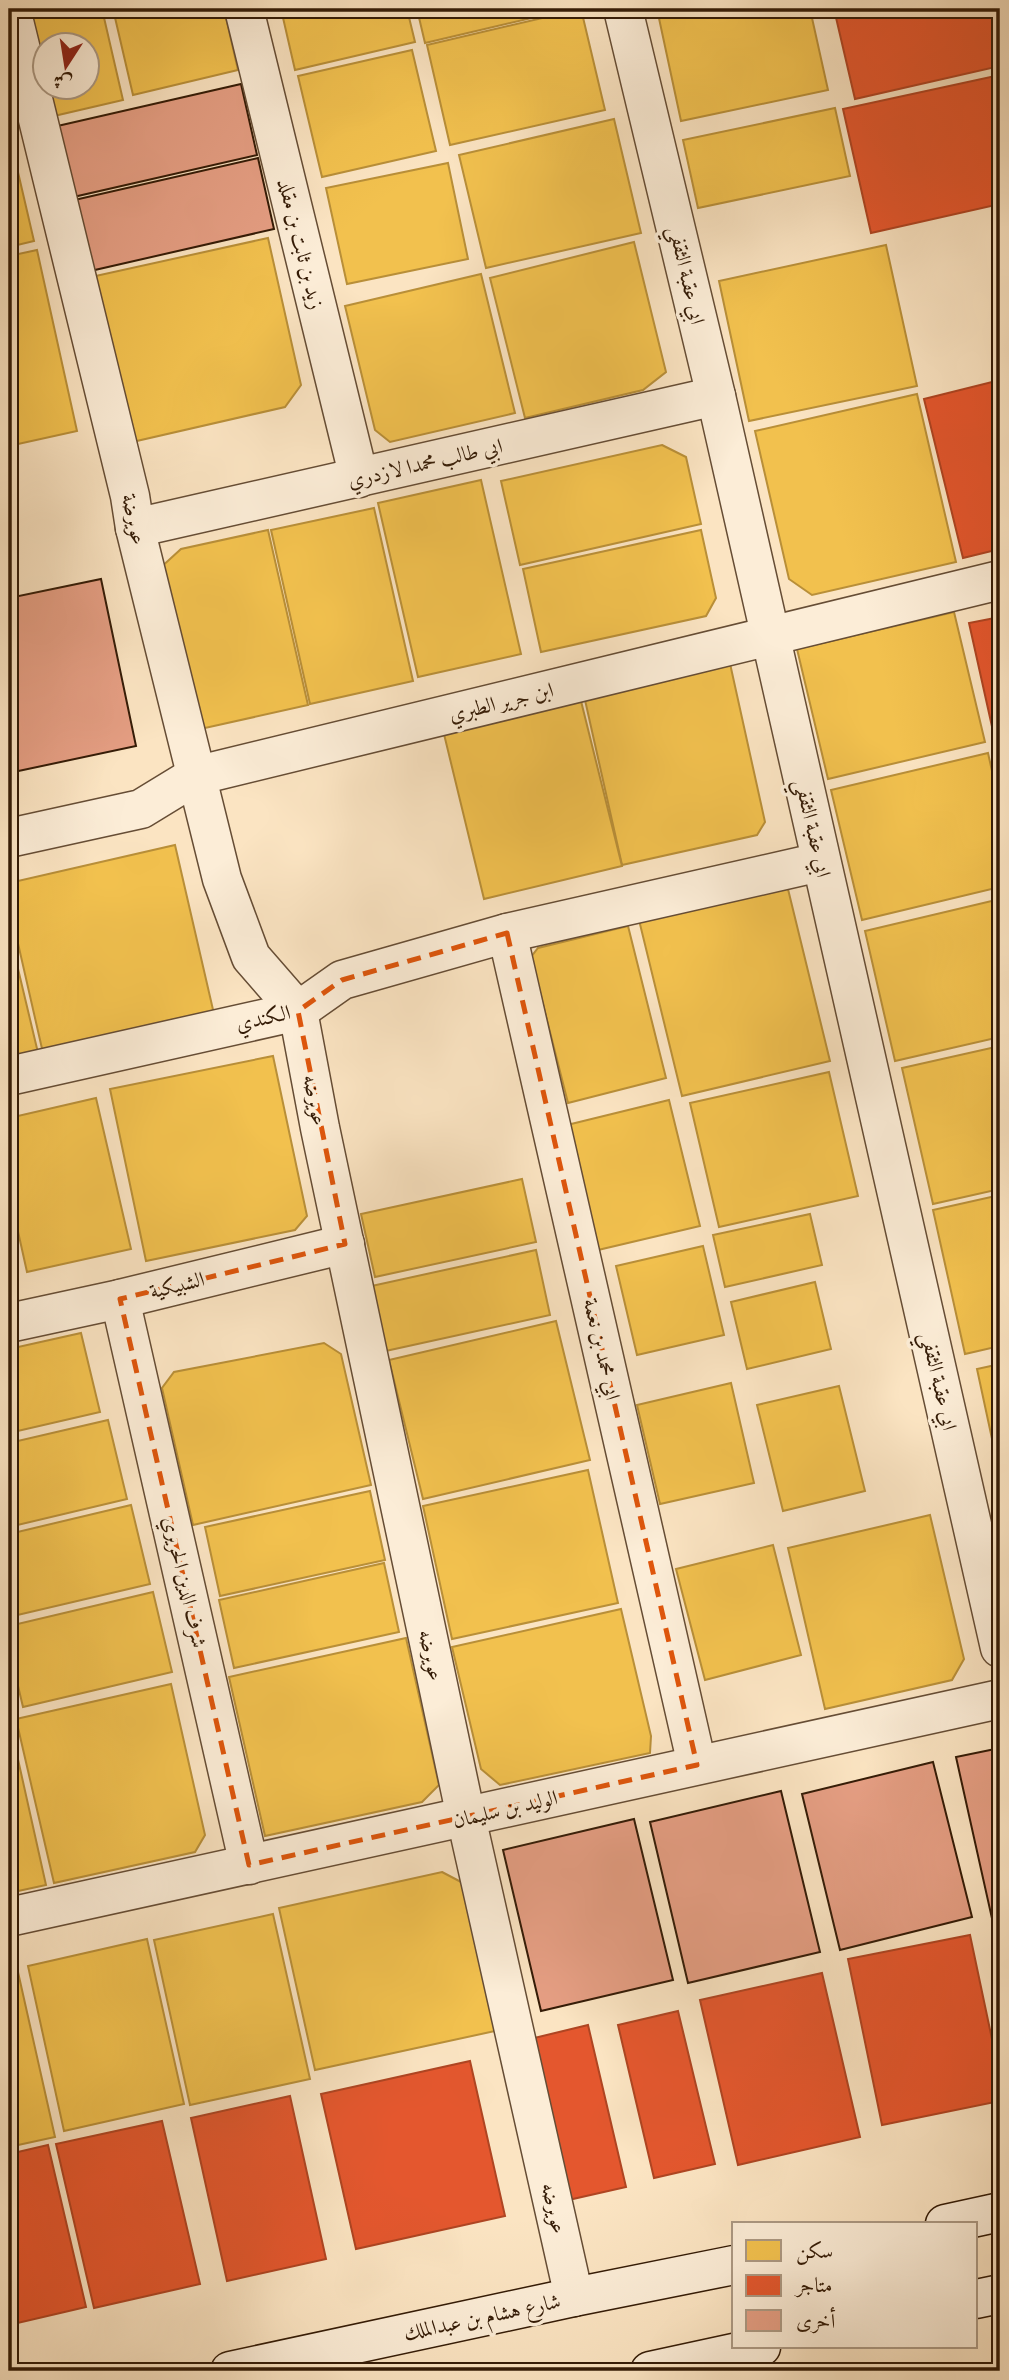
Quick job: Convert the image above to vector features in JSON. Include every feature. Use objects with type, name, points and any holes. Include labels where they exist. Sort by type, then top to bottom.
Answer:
[{"type":"street","name":"عويرضة","points":[[11,9],[222,879],[250,957],[298,1011]]},
{"type":"street","name":"زيد بن ثابت بن مقلد","points":[[244,9],[359,478]]},
{"type":"street","name":"ابي عقبة الثقفي","points":[[623,9],[716,396],[1000,1648]]},
{"type":"street","name":"ابي طالب محمدا لازدري","points":[[135,528],[716,396]]},
{"type":"street","name":"ابن جرير الطبري","points":[[9,838],[141,809],[195,776],[1000,580]]},
{"type":"street","name":"الكندي","points":[[9,1076],[298,1011],[342,980],[507,933],[820,862]]},
{"type":"street","name":"ابي محمد بن نعمة","points":[[507,933],[697,1765]]},
{"type":"street","name":"عويرضه","points":[[298,1011],[466,1818],[574,2297]]},
{"type":"street","name":"الشبيكية","points":[[9,1323],[345,1244]]},
{"type":"street","name":"شرف الدين الحريري","points":[[120,1299],[249,1865]]},
{"type":"street","name":"الوليد بن سليمان","points":[[9,1917],[1000,1699]]},
{"type":"street","points":[[953,2222],[1000,2211]]},
{"type":"street","name":"شارع هشام بن عبدالملك","points":[[230,2371],[574,2297],[732,2266]]},
{"type":"street","points":[[978,2299],[1000,2294]]},
{"type":"street","points":[[650,2371],[756,2348]]},
{"type":"highlighted area","points":[[507,933],[697,1765],[249,1865],[120,1299],[345,1244],[298,1011],[342,980]]},
{"type":"building: سكن","points":[[29,9],[102,9],[123,100],[54,116],[50,102],[102,102],[102,32],[35,32]]},
{"type":"building: سكن","points":[[113,9],[224,9],[238,70],[133,95]]},
{"type":"building: سكن","points":[[281,9],[407,9],[415,42],[295,70]]},
{"type":"building: سكن","points":[[417,9],[570,9],[425,43]]},
{"type":"building: سكن","points":[[581,9],[605,110],[450,145],[427,45]]},
{"type":"building: سكن","points":[[657,9],[810,9],[828,90],[681,121]]},
{"type":"building: سكن","points":[[412,50],[436,151],[322,177],[298,76]]},
{"type":"building: سكن","points":[[835,108],[850,176],[698,208],[683,140]]},
{"type":"building: سكن","points":[[614,119],[641,233],[486,268],[459,155]]},
{"type":"building: سكن","points":[[9,142],[34,241],[9,247]]},
{"type":"building: سكن","points":[[448,163],[468,259],[347,284],[326,188]]},
{"type":"building: سكن","points":[[268,238],[301,385],[285,407],[128,443],[91,277]]},
{"type":"building: سكن","points":[[634,242],[666,372],[643,390],[525,418],[490,278]]},
{"type":"building: سكن","points":[[886,245],[917,386],[749,421],[719,281]]},
{"type":"building: سكن","points":[[37,250],[77,431],[9,446],[9,256]]},
{"type":"building: سكن","points":[[481,274],[515,413],[390,442],[375,430],[345,306]]},
{"type":"building: سكن","points":[[917,394],[956,562],[812,595],[789,579],[755,431]]},
{"type":"building: سكن","points":[[662,445],[686,457],[701,524],[520,565],[501,481]]},
{"type":"building: سكن","points":[[481,480],[521,654],[418,677],[378,503]]},
{"type":"building: سكن","points":[[374,508],[413,681],[310,704],[271,530]]},
{"type":"building: سكن","points":[[268,530],[308,705],[205,728],[195,725],[159,569],[181,549]]},
{"type":"building: سكن","points":[[701,530],[716,598],[706,616],[541,652],[523,569]]},
{"type":"building: سكن","points":[[954,612],[985,742],[828,779],[797,649]]},
{"type":"building: سكن","points":[[729,659],[765,822],[757,835],[622,865],[583,691]]},
{"type":"building: سكن","points":[[580,697],[622,866],[484,899],[443,730]]},
{"type":"building: سكن","points":[[988,753],[1000,807],[1000,887],[862,920],[831,790]]},
{"type":"building: سكن","points":[[175,845],[214,1014],[43,1053],[9,904],[9,883]]},
{"type":"building: سكن","points":[[787,885],[830,1061],[682,1096],[639,920]]},
{"type":"building: سكن","points":[[1000,899],[1000,1037],[895,1061],[865,931]]},
{"type":"building: سكن","points":[[628,926],[666,1078],[568,1103],[531,957],[538,948]]},
{"type":"building: سكن","points":[[9,931],[39,1057],[9,1064]]},
{"type":"building: سكن","points":[[1000,1046],[1000,1189],[933,1204],[902,1068]]},
{"type":"building: سكن","points":[[273,1056],[307,1216],[295,1230],[146,1261],[110,1089]]},
{"type":"building: سكن","points":[[829,1072],[858,1196],[719,1227],[690,1103]]},
{"type":"building: سكن","points":[[96,1098],[131,1249],[27,1272],[9,1191],[9,1118]]},
{"type":"building: سكن","points":[[669,1100],[700,1226],[598,1250],[567,1125]]},
{"type":"building: سكن","points":[[522,1179],[536,1242],[375,1277],[361,1214]]},
{"type":"building: سكن","points":[[1000,1195],[1000,1346],[965,1354],[933,1210]]},
{"type":"building: سكن","points":[[810,1214],[822,1265],[725,1287],[713,1235]]},
{"type":"building: سكن","points":[[703,1246],[724,1335],[637,1355],[616,1266]]},
{"type":"building: سكن","points":[[536,1250],[550,1315],[381,1352],[367,1287]]},
{"type":"building: سكن","points":[[815,1282],[831,1349],[747,1369],[731,1302]]},
{"type":"building: سكن","points":[[556,1321],[590,1460],[423,1499],[389,1360]]},
{"type":"building: سكن","points":[[81,1333],[100,1412],[9,1433],[9,1349]]},
{"type":"building: سكن","points":[[324,1343],[341,1354],[371,1485],[193,1525],[162,1388],[174,1372]]},
{"type":"building: سكن","points":[[1000,1364],[1000,1476],[977,1369]]},
{"type":"building: سكن","points":[[731,1383],[754,1483],[660,1504],[637,1405]]},
{"type":"building: سكن","points":[[839,1386],[865,1491],[783,1511],[757,1405]]},
{"type":"building: سكن","points":[[108,1420],[127,1499],[9,1527],[9,1443]]},
{"type":"building: سكن","points":[[588,1470],[618,1603],[452,1639],[423,1506]]},
{"type":"building: سكن","points":[[370,1491],[385,1560],[220,1596],[205,1527]]},
{"type":"building: سكن","points":[[131,1505],[150,1584],[9,1617],[9,1534]]},
{"type":"building: سكن","points":[[930,1515],[964,1659],[952,1680],[825,1709],[788,1548]]},
{"type":"building: سكن","points":[[773,1545],[801,1655],[705,1680],[676,1569]]},
{"type":"building: سكن","points":[[384,1563],[399,1632],[234,1668],[219,1600]]},
{"type":"building: سكن","points":[[153,1592],[172,1672],[23,1707],[9,1648],[9,1626]]},
{"type":"building: سكن","points":[[621,1609],[651,1736],[650,1753],[500,1785],[481,1769],[452,1647]]},
{"type":"building: سكن","points":[[406,1638],[439,1785],[422,1802],[265,1836],[229,1677]]},
{"type":"building: سكن","points":[[171,1684],[205,1835],[195,1852],[54,1883],[16,1719]]},
{"type":"building: سكن","points":[[9,1719],[46,1885],[9,1893]]},
{"type":"building: سكن","points":[[442,1872],[463,1883],[495,2031],[315,2070],[279,1908]]},
{"type":"building: سكن","points":[[273,1914],[310,2079],[190,2105],[154,1940]]},
{"type":"building: سكن","points":[[147,1939],[184,2104],[64,2131],[28,1966]]},
{"type":"building: سكن","points":[[18,1972],[55,2137],[9,2147],[9,1974]]},
{"type":"building: متاجر","points":[[834,9],[1000,9],[1000,66],[855,99]]},
{"type":"building: متاجر","points":[[1000,75],[1000,204],[871,233],[843,109]]},
{"type":"building: متاجر","points":[[1000,380],[1000,549],[963,558],[924,399]]},
{"type":"building: متاجر","points":[[1000,617],[1000,739],[995,740],[969,623]]},
{"type":"building: متاجر","points":[[970,1935],[1000,2077],[1000,2101],[882,2125],[848,1959]]},
{"type":"building: متاجر","points":[[822,1973],[860,2137],[738,2165],[700,2000]]},
{"type":"building: متاجر","points":[[678,2011],[715,2164],[654,2178],[618,2025]]},
{"type":"building: متاجر","points":[[588,2025],[626,2187],[564,2201],[526,2040]]},
{"type":"building: متاجر","points":[[470,2061],[505,2216],[356,2249],[321,2094]]},
{"type":"building: متاجر","points":[[290,2096],[326,2259],[227,2281],[191,2118]]},
{"type":"building: متاجر","points":[[162,2121],[200,2284],[94,2308],[56,2144]]},
{"type":"building: متاجر","points":[[48,2145],[86,2307],[9,2325],[9,2154]]},
{"type":"building: أخرى","points":[[241,84],[257,155],[69,198],[53,127]]},
{"type":"building: أخرى","points":[[258,158],[274,229],[86,272],[70,201]]},
{"type":"building: أخرى","points":[[101,579],[136,746],[9,773],[9,598]]},
{"type":"building: أخرى","points":[[1000,1748],[1000,1922],[993,1923],[956,1757]]},
{"type":"building: أخرى","points":[[933,1762],[972,1917],[840,1950],[802,1794]]},
{"type":"building: أخرى","points":[[781,1791],[820,1952],[688,1983],[650,1822]]},
{"type":"building: أخرى","points":[[634,1819],[673,1980],[541,2011],[503,1850]]}]
